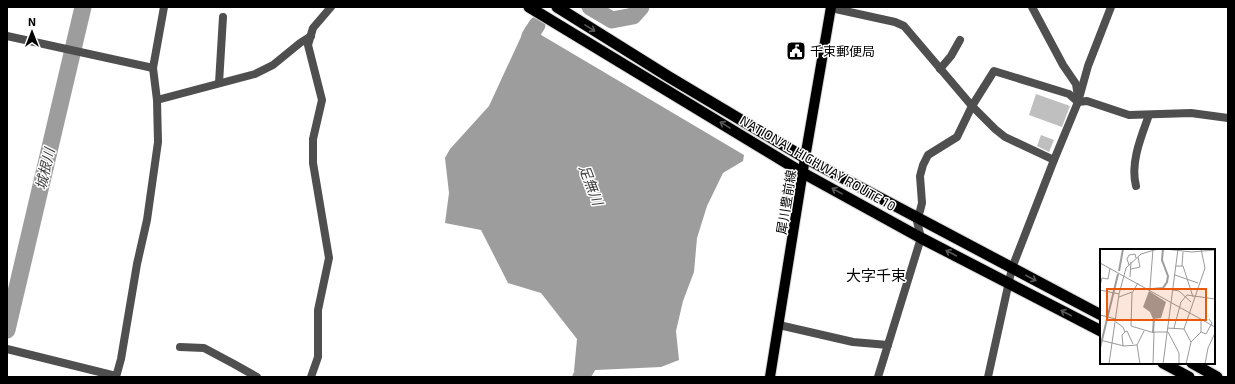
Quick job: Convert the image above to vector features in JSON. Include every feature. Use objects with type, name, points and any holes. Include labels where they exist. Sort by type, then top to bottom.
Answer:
[{"type":"highway","name":"NATIONAL HIGHWAY ROUTE 10","points":[[529,7],[803,173],[921,238],[1100,330]]},
{"type":"highway","name":"NATIONAL HIGHWAY ROUTE 10","points":[[557,7],[805,158],[1100,314]]},
{"type":"highway","points":[[1165,364],[1182,375]]},
{"type":"highway","points":[[1194,364],[1218,377]]},
{"type":"main road","name":"犀川豊前線","points":[[770,377],[831,7]]},
{"type":"street","points":[[7,350],[116,377],[121,359],[137,264],[147,220],[158,142],[157,100],[153,68],[164,7]]},
{"type":"street","points":[[311,377],[318,357],[318,310],[329,258],[313,163],[313,139],[322,100],[308,45],[313,28],[331,7]]},
{"type":"street","points":[[831,7],[895,22],[904,26],[972,106],[995,129],[1005,137],[1054,160]]},
{"type":"street","points":[[1032,7],[1063,66],[1076,84],[1078,102]]},
{"type":"street","points":[[988,377],[1012,268],[1078,102],[1088,66],[1111,7]]},
{"type":"street","points":[[220,83],[223,17]]},
{"type":"street","points":[[7,36],[153,68]]},
{"type":"street","points":[[157,100],[256,74],[273,65],[300,42],[311,36]]},
{"type":"street","points":[[940,69],[951,56],[960,40]]},
{"type":"street","points":[[878,377],[921,238],[916,217],[920,211],[922,203],[920,176],[928,155],[957,137],[972,106],[994,71],[1069,94],[1078,102]]},
{"type":"street","points":[[1078,102],[1087,100],[1129,115],[1191,113],[1228,118]]},
{"type":"street","points":[[1136,186],[1134,178],[1138,144],[1149,115]]},
{"type":"street","points":[[779,325],[853,342],[888,345]]},
{"type":"street","points":[[180,348],[204,348],[257,377]]},
{"type":"water","points":[[526,26],[744,155],[743,161],[723,173],[707,206],[697,238],[694,272],[683,301],[676,331],[679,360],[661,367],[574,371],[577,339],[541,293],[508,283],[481,230],[445,223],[449,193],[445,158],[450,149],[489,106]]},
{"type":"building","points":[[1036,94],[1070,106],[1062,127],[1029,115]]},
{"type":"building","points":[[1041,135],[1054,140],[1049,152],[1037,146]]},
{"type":"waterway","name":"城根川","points":[[7,330],[83,7]]},
{"type":"waterway","name":"足無川","points":[[590,7],[612,20],[633,16],[641,7]]},
{"type":"waterway","name":"足無川","points":[[537,25],[530,36],[537,52]]},
{"type":"waterway","name":"足無川","points":[[581,377],[592,359],[594,351]]},
{"type":"place","name":"千束郵便局","points":[[796,51]]},
{"type":"district","name":"大字千束","points":[[876,276]]}]
